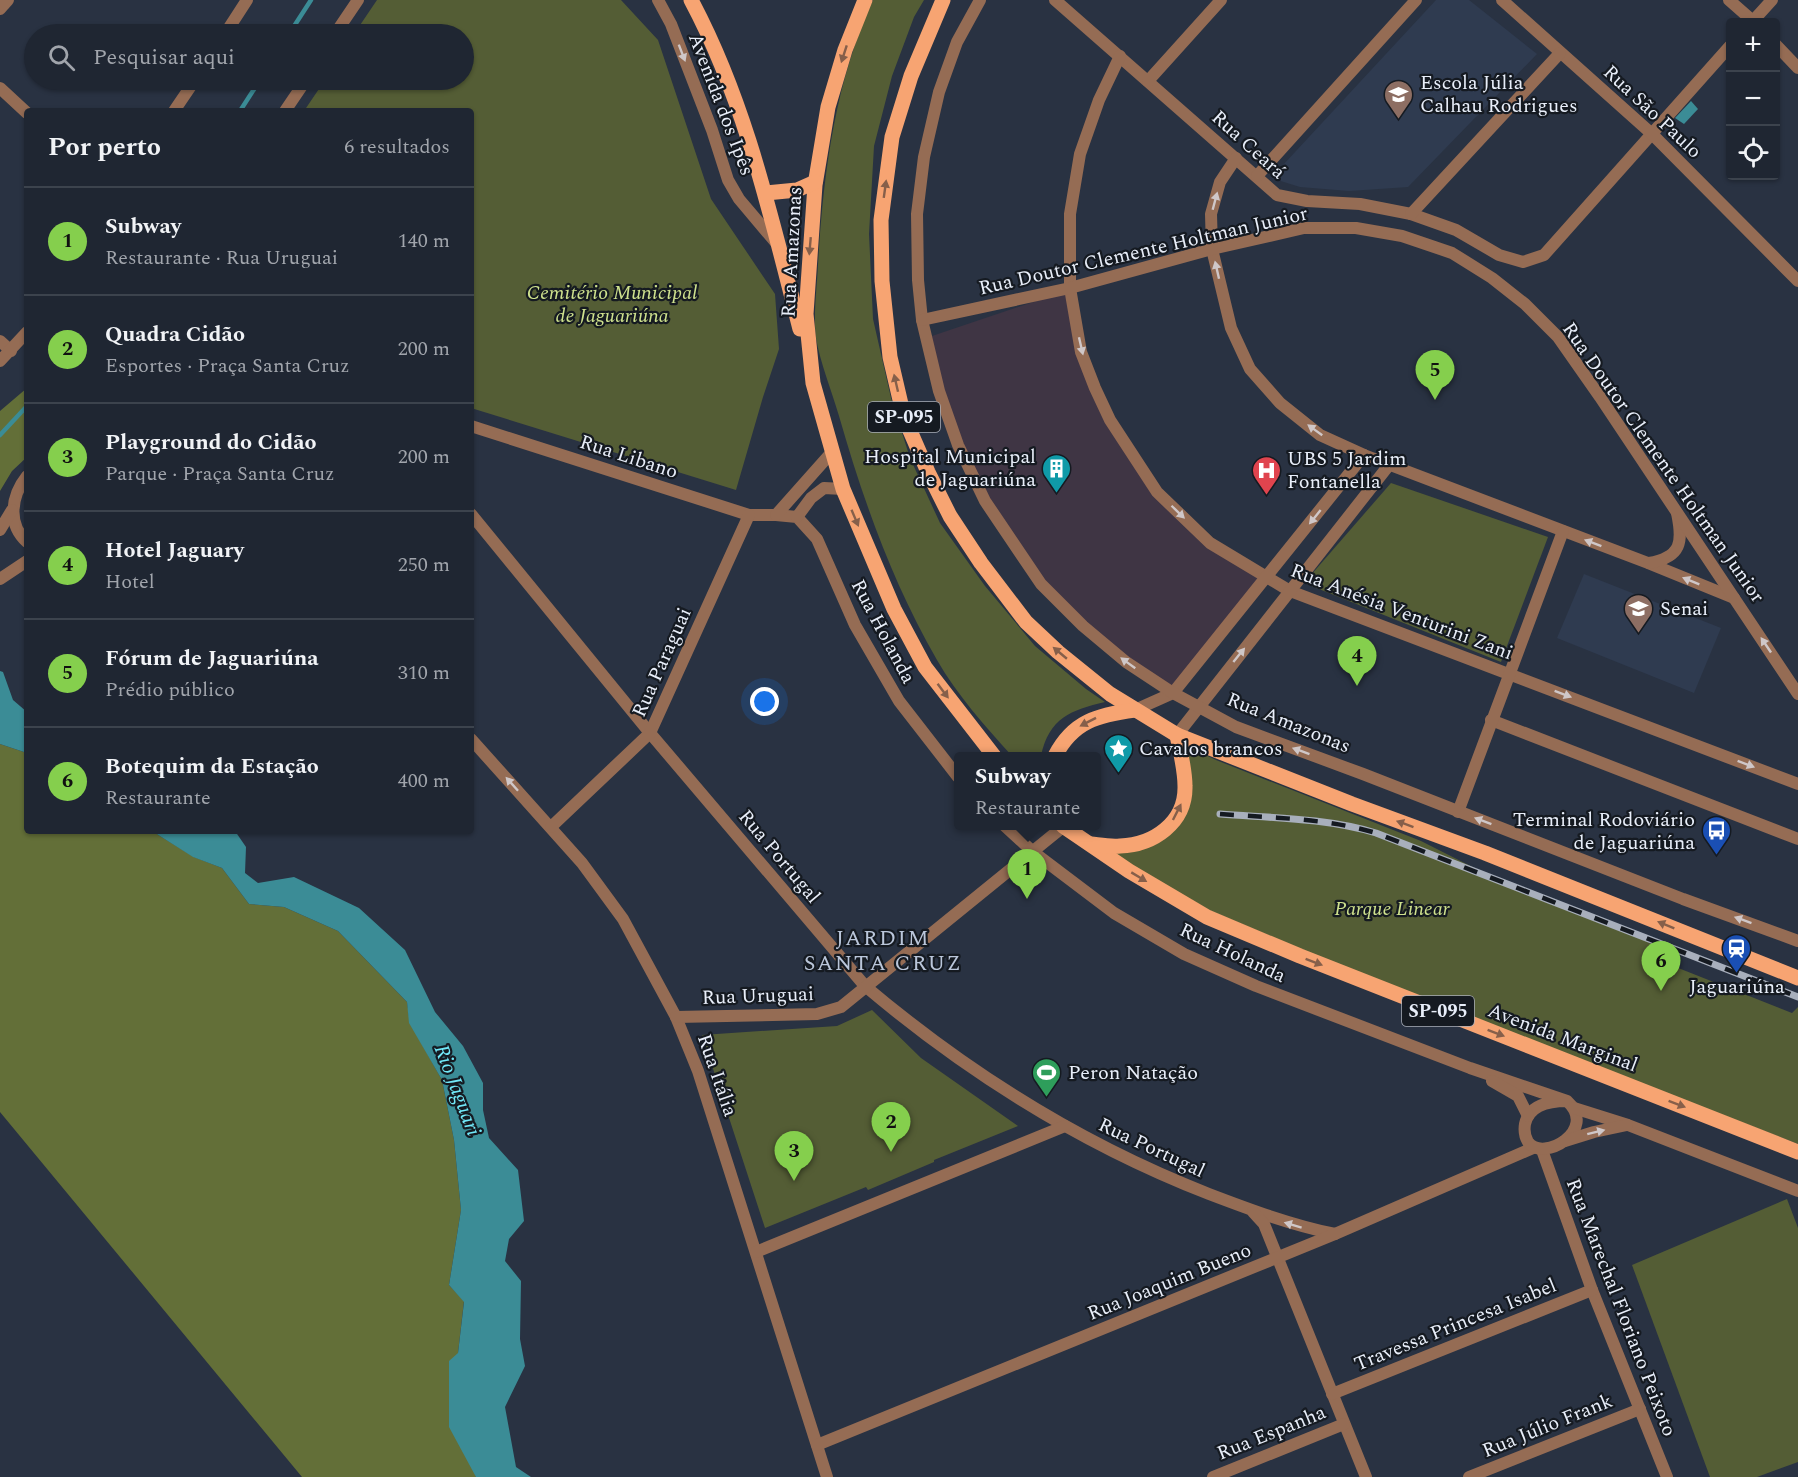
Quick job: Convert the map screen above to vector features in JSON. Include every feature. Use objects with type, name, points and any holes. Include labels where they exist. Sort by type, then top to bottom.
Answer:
[{"type":"main road","points":[[691,0],[745,124],[766,193],[813,383]]},
{"type":"main road","name":"Rua Amazonas","points":[[865,0],[845,50],[828,107],[815,182],[806,314],[813,383],[843,489],[894,609],[925,667],[991,752]]},
{"type":"main road","name":"SP-095","points":[[943,0],[912,76],[892,137],[881,220],[882,281],[890,357],[904,417],[950,516],[981,563],[1026,622],[1058,652],[1110,694],[1177,735],[1341,800],[1485,853],[1798,978]]},
{"type":"main road","points":[[766,193],[797,190],[815,182]]},
{"type":"main road","points":[[1057,752],[1067,736],[1084,723],[1106,714],[1135,710]]},
{"type":"main road","points":[[1090,844],[1120,846],[1146,841],[1168,830],[1180,810],[1185,788],[1177,735]]},
{"type":"main road","name":"SP-095","points":[[1070,830],[1090,844]]},
{"type":"main road","name":"Avenida Marginal","points":[[1090,844],[1129,871],[1207,917],[1300,956],[1798,1152]]},
{"type":"street","points":[[0,9],[8,0]]},
{"type":"street","points":[[231,24],[247,0]]},
{"type":"street","points":[[342,24],[358,0]]},
{"type":"street","name":"Avenida dos Ipês","points":[[658,0],[671,24],[712,130],[728,180],[739,199],[779,246]]},
{"type":"street","name":"Rua Amazonas","points":[[980,0],[957,42],[939,92],[924,157],[916,214],[922,320],[939,391],[958,445],[990,510],[1041,584],[1083,626],[1126,662],[1173,693],[1236,727],[1798,941]]},
{"type":"street","name":"Rua Ceará","points":[[1055,0],[1277,195],[1307,201],[1360,204],[1411,214],[1456,230],[1499,255],[1523,262],[1544,255],[1652,134]]},
{"type":"street","points":[[1148,81],[1221,0]]},
{"type":"street","points":[[1257,176],[1416,0]]},
{"type":"street","name":"Rua São Paulo","points":[[1502,0],[1652,134],[1798,281]]},
{"type":"street","points":[[1729,0],[1749,18]]},
{"type":"street","points":[[1756,18],[1772,0]]},
{"type":"street","points":[[1780,49],[1798,68]]},
{"type":"street","points":[[1411,214],[1560,52]]},
{"type":"street","points":[[1652,134],[1726,52]]},
{"type":"street","name":"Rua Anésia Venturini Zani","points":[[1120,56],[1099,100],[1080,154],[1070,214],[1070,288],[1081,352],[1095,388],[1110,420],[1157,492],[1210,543],[1290,591],[1798,784]]},
{"type":"street","points":[[0,88],[24,110]]},
{"type":"street","points":[[176,108],[188,90]]},
{"type":"street","points":[[287,108],[299,90]]},
{"type":"street","points":[[1236,158],[1220,182],[1211,214],[1212,249],[1231,328],[1250,369],[1280,403],[1320,435],[1364,455],[1734,598]]},
{"type":"street","name":"Rua Doutor Clemente Holtman Junior","points":[[922,320],[1070,288],[1212,249],[1304,228],[1356,228],[1402,236],[1452,253],[1492,278],[1525,304],[1558,337],[1798,694]]},
{"type":"street","points":[[0,362],[24,336]]},
{"type":"street","points":[[0,340],[11,351]]},
{"type":"street","name":"Rua Libano","points":[[474,427],[749,515],[776,515]]},
{"type":"street","points":[[776,515],[832,452]]},
{"type":"street","points":[[1135,710],[1173,693],[1364,455]]},
{"type":"street","points":[[1177,735],[1389,465]]},
{"type":"street","points":[[24,480],[14,497],[12,510],[16,527],[24,538]]},
{"type":"street","points":[[776,515],[797,517],[811,498],[824,488],[843,489]]},
{"type":"street","points":[[0,530],[12,510]]},
{"type":"street","points":[[1648,563],[1665,560],[1676,550],[1681,536],[1677,512]]},
{"type":"street","name":"Rua Paraguai","points":[[551,827],[650,733],[749,515]]},
{"type":"street","name":"Rua Holanda","points":[[797,517],[817,539],[855,625],[899,701],[954,772]]},
{"type":"street","name":"Rua Portugal","points":[[474,518],[650,733],[865,986],[899,1015],[966,1065],[1093,1142],[1167,1178],[1252,1211],[1298,1227],[1335,1234]]},
{"type":"street","points":[[1458,812],[1563,531]]},
{"type":"street","points":[[0,579],[24,563]]},
{"type":"street","points":[[1491,720],[1798,839]]},
{"type":"street","name":"Rua Itália","points":[[474,742],[582,863],[623,919],[676,1017],[698,1071],[828,1477]]},
{"type":"street","name":"Rua Holanda","points":[[1010,830],[1032,851],[1114,913],[1184,954],[1256,986],[1470,1068]]},
{"type":"street","name":"Rua Uruguai","points":[[676,1017],[817,1014],[841,1007],[1059,830]]},
{"type":"street","points":[[1470,1068],[1628,1125],[1798,1191]]},
{"type":"street","points":[[1470,1068],[1518,1096],[1528,1116]]},
{"type":"street","points":[[1565,1141],[1576,1129],[1578,1116],[1571,1105],[1553,1101],[1539,1106],[1528,1116],[1525,1127],[1526,1139],[1537,1149],[1565,1141],[1594,1132],[1628,1125]]},
{"type":"street","points":[[756,1252],[1065,1126]]},
{"type":"street","name":"Rua Joaquim Bueno","points":[[817,1445],[1277,1258],[1537,1149]]},
{"type":"street","name":"Rua Marechal Floriano Peixoto","points":[[1537,1149],[1667,1477]]},
{"type":"street","points":[[1252,1211],[1264,1224],[1366,1477]]},
{"type":"street","name":"Travessa Princesa Isabel","points":[[1332,1394],[1592,1290]]},
{"type":"street","name":"Rua Júlio Frank","points":[[1468,1477],[1640,1409]]},
{"type":"street","name":"Rua Espanha","points":[[1213,1477],[1344,1424]]},
{"type":"shaded area","name":"Escola Júlia Calhau Rodrigues","points":[[1436,0],[1469,0],[1537,54],[1408,187],[1349,191],[1300,187],[1271,178]]},
{"type":"shaded area","points":[[1069,290],[1078,352],[1155,494],[1262,578],[1172,690],[1126,660],[1042,582],[986,501],[940,391],[932,336]]},
{"type":"shaded area","points":[[24,391],[24,460],[12,471],[0,491],[0,411]]},
{"type":"shaded area","name":"Senai","points":[[1584,574],[1721,628],[1694,693],[1557,638]]},
{"type":"shaded area","points":[[0,744],[24,752],[24,834],[157,834],[194,857],[222,868],[249,904],[284,907],[338,931],[407,1002],[410,1023],[442,1080],[454,1140],[461,1210],[449,1285],[464,1301],[458,1353],[476,1477],[302,1477],[0,1112]]},
{"type":"green space","name":"Cemitério Municipal de Jaguariúna","points":[[377,0],[621,0],[658,40],[711,199],[775,294],[779,349],[736,490],[474,409],[474,108],[306,108],[318,90],[474,90],[474,24],[361,24]]},
{"type":"green space","points":[[873,0],[924,0],[914,17],[892,76],[874,146],[869,234],[873,319],[891,398],[910,458],[940,523],[985,586],[1035,646],[1105,702],[1082,708],[1063,718],[1050,733],[1042,752],[1008,752],[962,698],[937,660],[906,602],[880,541],[823,367],[815,329],[823,197],[840,96],[860,31]]},
{"type":"green space","points":[[1391,483],[1548,537],[1501,662],[1304,583]]},
{"type":"green space","name":"Parque Linear","points":[[1180,743],[1216,760],[1421,841],[1518,890],[1663,947],[1658,960],[1792,1013],[1798,1007],[1798,1144],[1458,1013],[1211,911],[1102,848],[1124,851],[1183,809]]},
{"type":"green space","points":[[872,1010],[921,1058],[1018,1126],[868,1190],[866,1187],[765,1228],[702,1035],[837,1026]]},
{"type":"green space","points":[[1787,1199],[1798,1228],[1798,1462],[1757,1477],[1710,1477],[1632,1265]]},
{"type":"water","points":[[1691,101],[1698,109],[1684,124],[1675,118]]},
{"type":"water","points":[[0,671],[3,672],[13,700],[24,709],[24,752],[0,744]]},
{"type":"water","name":"Rio Jaguari","points":[[157,834],[237,834],[246,847],[245,873],[258,883],[294,877],[359,908],[405,950],[435,1012],[463,1046],[483,1083],[483,1110],[489,1138],[518,1170],[524,1221],[509,1239],[505,1261],[521,1281],[520,1339],[525,1366],[505,1407],[516,1467],[531,1477],[476,1477],[449,1427],[449,1361],[458,1353],[464,1302],[449,1285],[461,1210],[454,1140],[442,1080],[409,1023],[407,1002],[338,931],[284,907],[249,904],[222,868],[193,857]]},
{"type":"waterway","points":[[295,24],[311,0]]},
{"type":"waterway","points":[[242,108],[254,90]]},
{"type":"waterway","points":[[0,435],[24,409]]},
{"type":"railway","points":[[1220,814],[1318,821],[1376,833],[1798,997]]},
{"type":"place","name":"Escola Júlia Calhau Rodrigues","points":[[1399,120]]},
{"type":"place","name":"Fórum de Jaguariúna","points":[[1435,400]]},
{"type":"place","name":"Hospital Municipal de Jaguariúna","points":[[1057,494]]},
{"type":"place","name":"UBS 5 Jardim Fontanella","points":[[1266,496]]},
{"type":"place","name":"Senai","points":[[1639,634]]},
{"type":"place","name":"Hotel Jaguary","points":[[1357,686]]},
{"type":"place","name":"Cavalos brancos","points":[[1118,774]]},
{"type":"place","name":"Terminal Rodoviário de Jaguariúna","points":[[1716,856]]},
{"type":"place","name":"Subway","points":[[1027,899]]},
{"type":"place","name":"Jaguariúna","points":[[1737,974]]},
{"type":"place","name":"Botequim da Estação","points":[[1661,991]]},
{"type":"place","name":"Peron Natação","points":[[1047,1098]]},
{"type":"place","name":"Quadra Cidão","points":[[891,1152]]},
{"type":"place","name":"Playground do Cidão","points":[[794,1181]]},
{"type":"district","name":"JARDIM SANTA CRUZ","points":[[883,950]]}]
